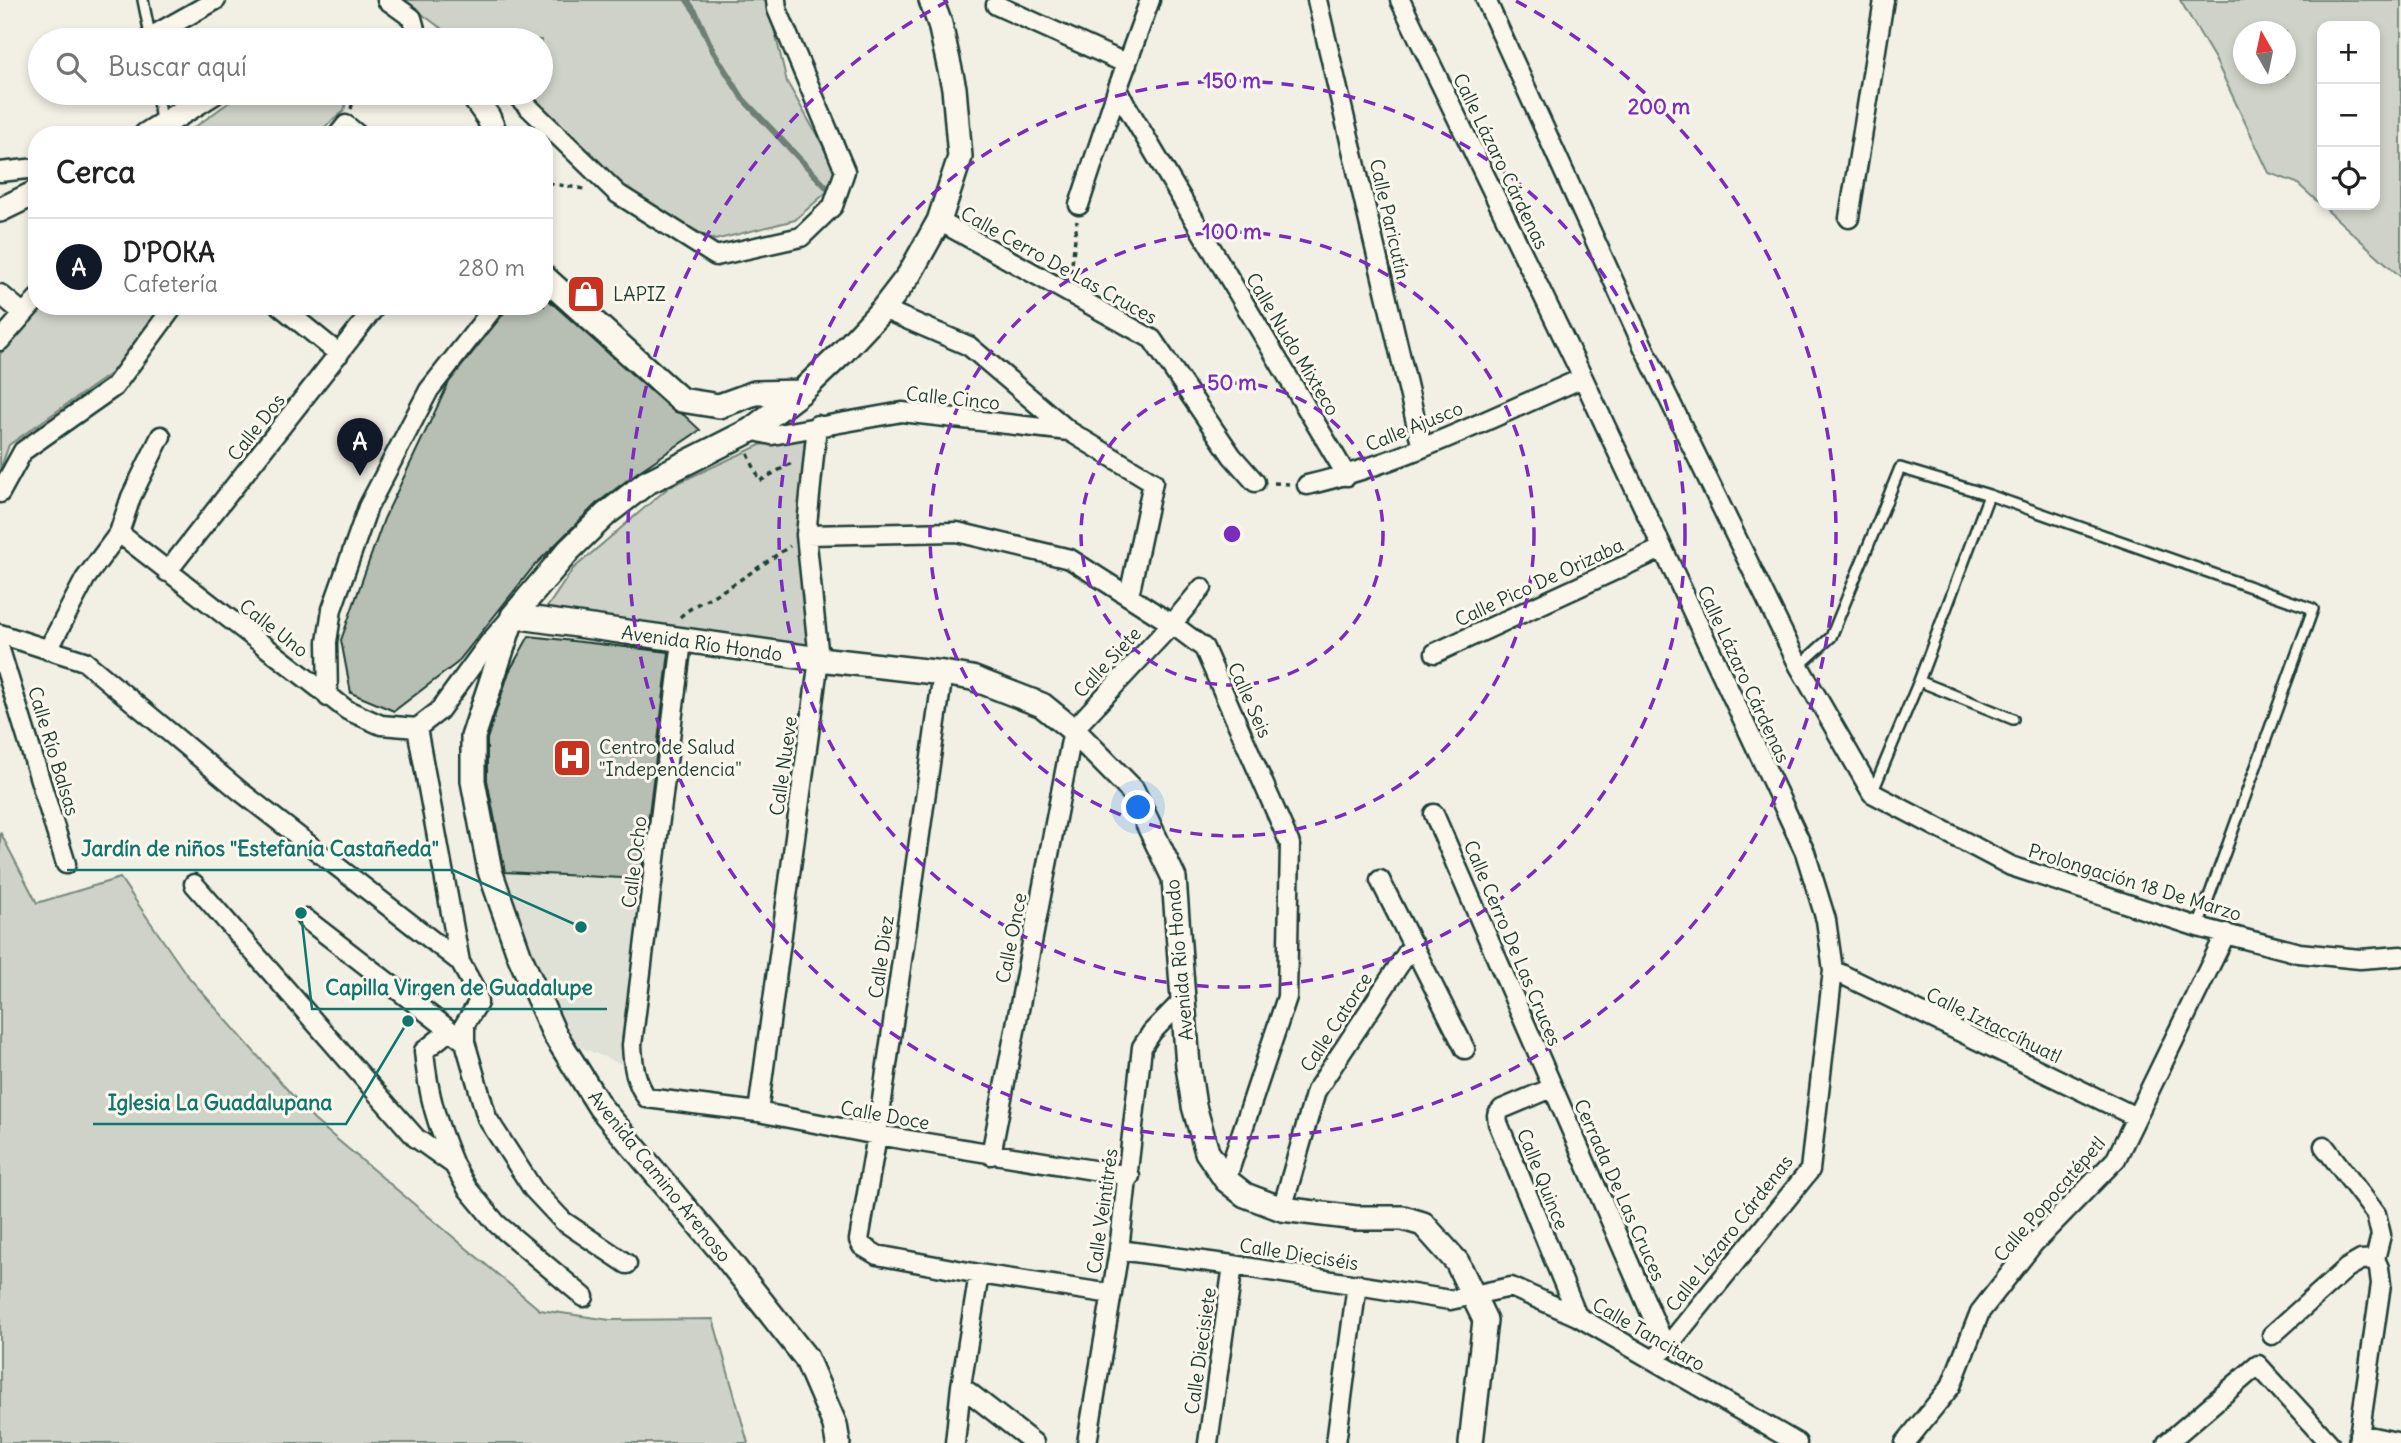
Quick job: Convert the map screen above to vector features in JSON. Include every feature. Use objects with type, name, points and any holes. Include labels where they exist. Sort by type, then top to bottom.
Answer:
[{"type":"street","points":[[167,28],[216,0]]},
{"type":"street","points":[[387,0],[411,18],[414,28]]},
{"type":"street","points":[[553,131],[618,194],[716,256],[801,237],[833,206],[845,171],[776,9],[776,0]]},
{"type":"street","name":"Avenida Camino Arenoso","points":[[838,1443],[835,1425],[806,1358],[713,1241],[600,1107],[554,1033],[520,957],[490,871],[473,781],[473,737],[513,616],[569,550],[606,514],[646,483],[748,439],[842,353],[883,309],[909,275],[939,221],[960,156],[954,88],[940,24],[931,0]]},
{"type":"street","points":[[1079,205],[1150,0]]},
{"type":"street","name":"Calle Paricutín","points":[[1317,0],[1422,448]]},
{"type":"street","name":"Calle Lázaro Cárdenas","points":[[1400,0],[1583,378],[1805,852],[1826,920],[1833,970],[1810,1170],[1659,1354]]},
{"type":"street","points":[[1486,0],[1644,348],[1799,666],[1872,793]]},
{"type":"street","points":[[1849,218],[1884,0]]},
{"type":"street","points":[[996,5],[1127,64]]},
{"type":"street","name":"Calle Nudo Mixteco","points":[[1117,90],[1346,475]]},
{"type":"street","points":[[160,126],[194,105]]},
{"type":"street","points":[[480,105],[492,126]]},
{"type":"street","points":[[526,105],[548,126]]},
{"type":"street","points":[[0,172],[28,169]]},
{"type":"street","points":[[0,210],[28,196]]},
{"type":"street","name":"Calle Cerro De Las Cruces","points":[[939,221],[1152,339],[1232,456],[1255,482]]},
{"type":"street","points":[[553,285],[681,400],[719,406],[755,393],[801,392]]},
{"type":"street","points":[[0,294],[24,314]]},
{"type":"street","points":[[0,341],[28,309]]},
{"type":"street","points":[[883,309],[969,346],[1069,431],[1153,482],[1129,596]]},
{"type":"street","points":[[0,493],[23,451],[114,387],[167,315]]},
{"type":"street","points":[[291,315],[339,354]]},
{"type":"street","name":"Calle Dos","points":[[167,572],[369,315]]},
{"type":"street","points":[[328,697],[327,642],[332,609],[368,507],[429,390],[488,315]]},
{"type":"street","name":"Calle Ajusco","points":[[1307,485],[1346,475],[1422,448],[1583,378]]},
{"type":"street","name":"Calle Cinco","points":[[748,439],[902,412],[1069,431]]},
{"type":"street","name":"Calle Nueve","points":[[758,1112],[819,659],[806,535],[817,425]]},
{"type":"street","points":[[48,650],[85,579],[119,533],[131,497],[161,436]]},
{"type":"street","name":"Calle Seis","points":[[806,535],[957,531],[1070,559],[1172,624],[1204,648],[1290,844],[1287,997],[1226,1180]]},
{"type":"street","name":"Calle Uno","points":[[119,533],[347,710],[382,725],[417,728]]},
{"type":"street","name":"Calle Pico De Orizaba","points":[[1436,653],[1661,549]]},
{"type":"street","name":"Calle Siete","points":[[1073,730],[1202,588]]},
{"type":"street","points":[[513,616],[488,644],[439,710],[417,728],[460,962],[477,993],[478,1003],[465,1024],[465,1042],[487,1118],[533,1189],[563,1221],[627,1264]]},
{"type":"street","name":"Avenida Río Hondo","points":[[513,616],[972,678],[1042,705],[1073,730],[1132,790],[1174,878],[1188,1066],[1194,1106],[1207,1152],[1226,1180],[1245,1195],[1282,1209],[1356,1219],[1404,1218],[1423,1224],[1457,1262],[1485,1320],[1471,1443]]},
{"type":"street","points":[[0,634],[83,661],[240,791],[460,962]]},
{"type":"street","name":"Calle Ocho","points":[[639,1087],[633,1066],[632,1045],[671,639]]},
{"type":"street","name":"Calle Río Balsas","points":[[0,650],[65,864]]},
{"type":"street","name":"Calle Diez","points":[[943,673],[877,1135],[859,1240],[862,1246],[877,1255],[979,1274]]},
{"type":"street","name":"Calle Once","points":[[991,1154],[1073,730]]},
{"type":"street","name":"Prolongación 18 De Marzo","points":[[1872,793],[2011,866],[2198,927],[2299,953],[2360,959],[2401,956]]},
{"type":"street","name":"Calle Cerro De Las Cruces","points":[[1434,814],[1552,1088]]},
{"type":"street","points":[[1380,880],[1465,1049]]},
{"type":"street","points":[[194,884],[416,1138],[454,1166]]},
{"type":"street","points":[[306,919],[465,1042]]},
{"type":"street","name":"Calle Popocatépetl","points":[[1905,1443],[1951,1386],[1980,1312],[2034,1243],[2116,1159],[2226,933]]},
{"type":"street","name":"Calle Catorce","points":[[1282,1209],[1316,1091],[1413,944]]},
{"type":"street","name":"Calle Iztaccíhuatl","points":[[1833,970],[2136,1118]]},
{"type":"street","name":"Calle Veintitrés","points":[[1087,1443],[1119,1250],[1142,1047],[1152,1032],[1184,999]]},
{"type":"street","points":[[449,1031],[424,1051],[435,1117],[454,1166],[467,1188],[497,1224],[584,1297]]},
{"type":"street","name":"Calle Doce","points":[[639,1087],[648,1098],[758,1112],[877,1135],[1129,1176]]},
{"type":"street","name":"Calle Quince","points":[[1552,1088],[1502,1109],[1497,1115],[1577,1316]]},
{"type":"street","name":"Cerrada De Las Cruces","points":[[1552,1088],[1659,1354]]},
{"type":"street","points":[[2324,1146],[2376,1214],[2381,1235],[2375,1259],[2381,1284],[2359,1438],[2401,1443]]},
{"type":"street","name":"Calle Dieciséis","points":[[1119,1250],[1233,1265],[1450,1300],[1472,1296]]},
{"type":"street","points":[[2272,1335],[2347,1268],[2361,1259],[2375,1259]]},
{"type":"street","name":"Calle Diecisiete","points":[[1208,1443],[1233,1265]]},
{"type":"street","points":[[955,1443],[979,1274],[1112,1294]]},
{"type":"street","points":[[1336,1443],[1357,1284]]},
{"type":"street","name":"Calle Tancitaro","points":[[1472,1296],[1511,1287],[1577,1316],[1659,1354],[1797,1443]]},
{"type":"street","points":[[2167,1443],[2258,1365],[2329,1443]]},
{"type":"street","points":[[961,1386],[1034,1443]]},
{"type":"lane","points":[[143,0],[148,28]]},
{"type":"lane","points":[[154,126],[157,105]]},
{"type":"lane","points":[[1799,666],[1830,637],[1900,468],[1989,495],[2313,609],[2198,927]]},
{"type":"lane","points":[[1872,793],[1919,681],[1989,495]]},
{"type":"lane","points":[[1919,681],[2013,719]]},
{"type":"path","points":[[553,184],[618,194]]},
{"type":"path","points":[[1069,294],[1079,205]]},
{"type":"path","points":[[748,439],[760,481],[814,450]]},
{"type":"path","points":[[1255,482],[1307,485]]},
{"type":"path","points":[[671,639],[693,604],[734,584],[806,535]]},
{"type":"shaded area","points":[[403,0],[767,0],[787,82],[835,167],[829,190],[795,220],[715,240],[618,194],[553,131],[553,126],[548,126],[526,105],[553,105],[553,28],[441,28]]},
{"type":"shaded area","points":[[2180,0],[2401,0],[2401,277],[2327,210],[2380,210],[2380,21],[2317,21],[2317,201],[2297,183],[2269,173],[2215,59]]},
{"type":"shaded area","points":[[225,105],[345,105],[344,111],[326,126],[196,126]]},
{"type":"shaded area","points":[[33,315],[154,315],[113,372],[9,445],[0,470],[0,354]]},
{"type":"shaded area","points":[[807,436],[799,539],[810,652],[538,621],[573,569],[669,487],[760,445]]},
{"type":"shaded area","points":[[0,832],[37,903],[120,878],[186,974],[314,1120],[540,1310],[610,1320],[713,1319],[748,1443],[0,1443]]},
{"type":"shaded area","points":[[502,872],[645,879],[623,1065],[578,1046],[539,975]]},
{"type":"building","points":[[553,304],[672,410],[684,415],[700,430],[596,504],[534,566],[457,663],[394,711],[351,693],[341,640],[384,519],[449,382],[502,315],[553,315]]},
{"type":"building","name":"Centro de Salud \"Independencia\"","points":[[529,636],[669,652],[641,879],[505,872],[487,780],[487,739],[509,672]]},
{"type":"waterway","points":[[687,0],[696,13],[713,51],[743,99],[829,190]]},
{"type":"place","name":"LAPIZ","points":[[586,294]]},
{"type":"place","name":"D'POKA","points":[[360,476]]},
{"type":"place","name":"Centro de Salud \"Independencia\"","points":[[572,758]]},
{"type":"place","name":"Capilla Virgen de Guadalupe","points":[[301,913]]},
{"type":"place","name":"Jardín de niños \"Estefanía Castañeda\"","points":[[581,927]]},
{"type":"place","name":"Iglesia La Guadalupana","points":[[408,1021]]}]
